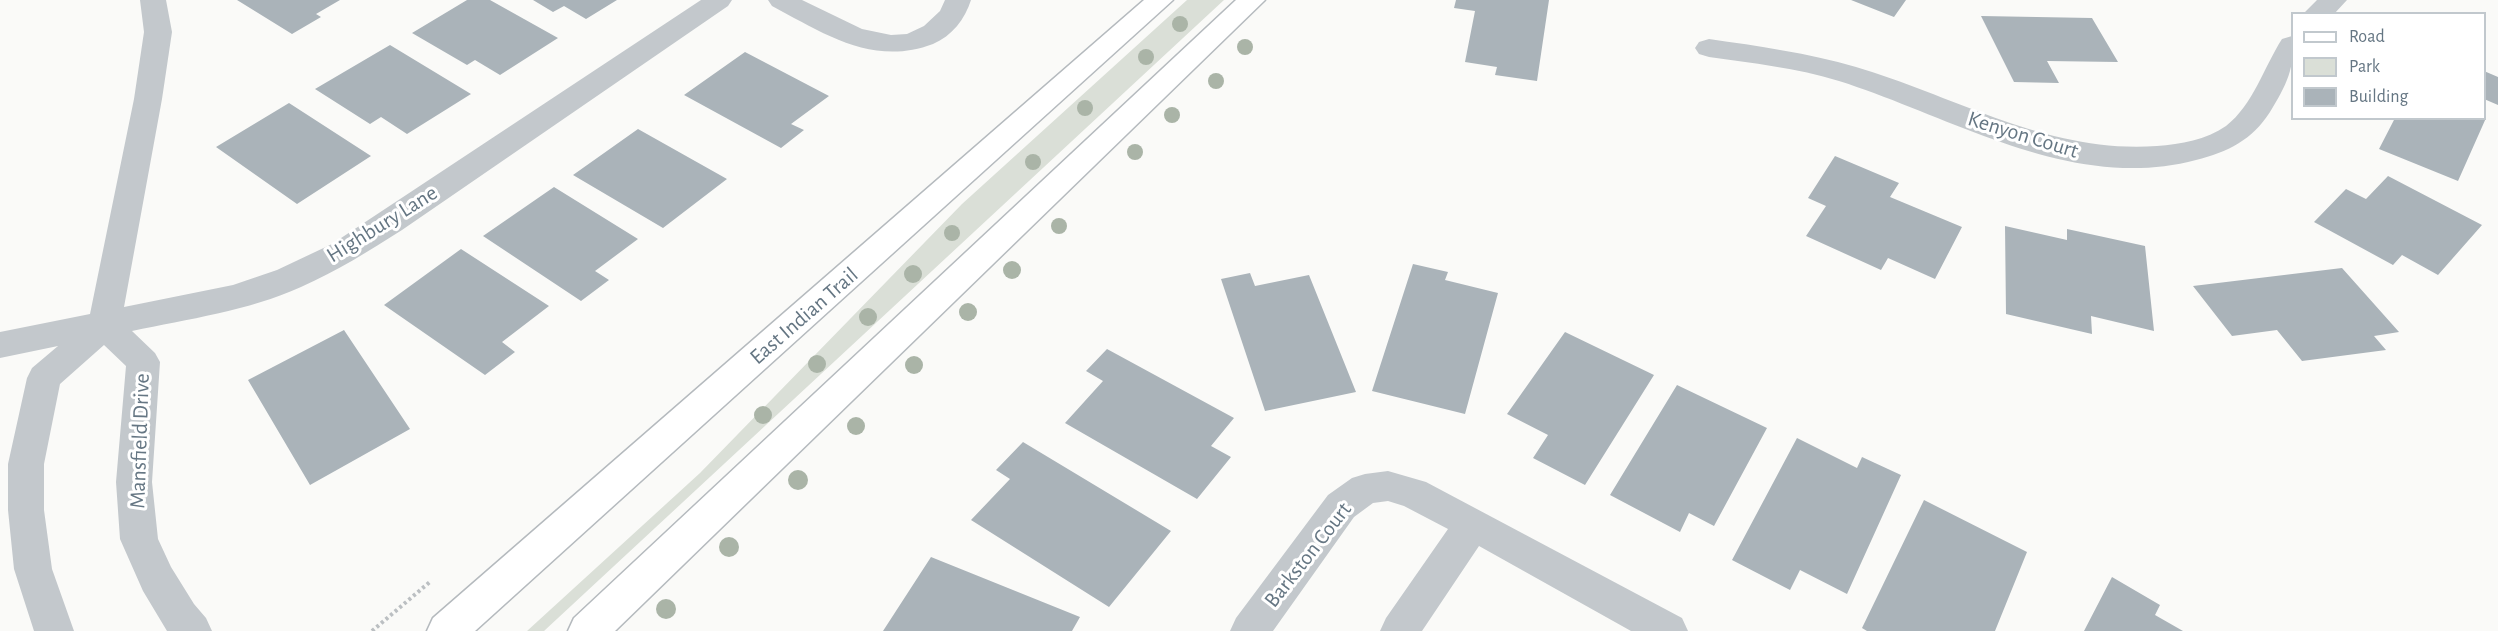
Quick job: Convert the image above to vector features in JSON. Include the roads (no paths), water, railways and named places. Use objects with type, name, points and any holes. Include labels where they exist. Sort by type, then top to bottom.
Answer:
[{"type":"main road","name":"East Indian Trail","points":[[447,631],[1161,0]]},
{"type":"main road","points":[[588,631],[1252,0]]},
{"type":"street","points":[[54,631],[33,569],[26,510],[26,464],[45,378],[104,325],[148,99],[158,32],[153,0]]},
{"type":"street","name":"Highbury Lane","points":[[0,345],[234,297],[288,279],[343,252],[719,0]]},
{"type":"street","points":[[781,0],[864,40],[905,44],[938,30],[955,9],[958,0]]},
{"type":"street","points":[[2319,12],[2334,0]]},
{"type":"street","name":"Kenyon Court","points":[[1709,48],[1811,64],[1848,75],[2048,147],[2104,157],[2155,158],[2205,149],[2236,132],[2253,116],[2291,47]]},
{"type":"street","name":"Mansfield Drive","points":[[104,325],[143,362],[134,483],[139,539],[157,579],[180,617],[192,631]]},
{"type":"street","name":"Barkston Court","points":[[1250,631],[1341,506],[1365,489],[1388,486],[1413,493],[1473,524],[1668,631]]},
{"type":"street","points":[[1400,631],[1473,524]]}]
